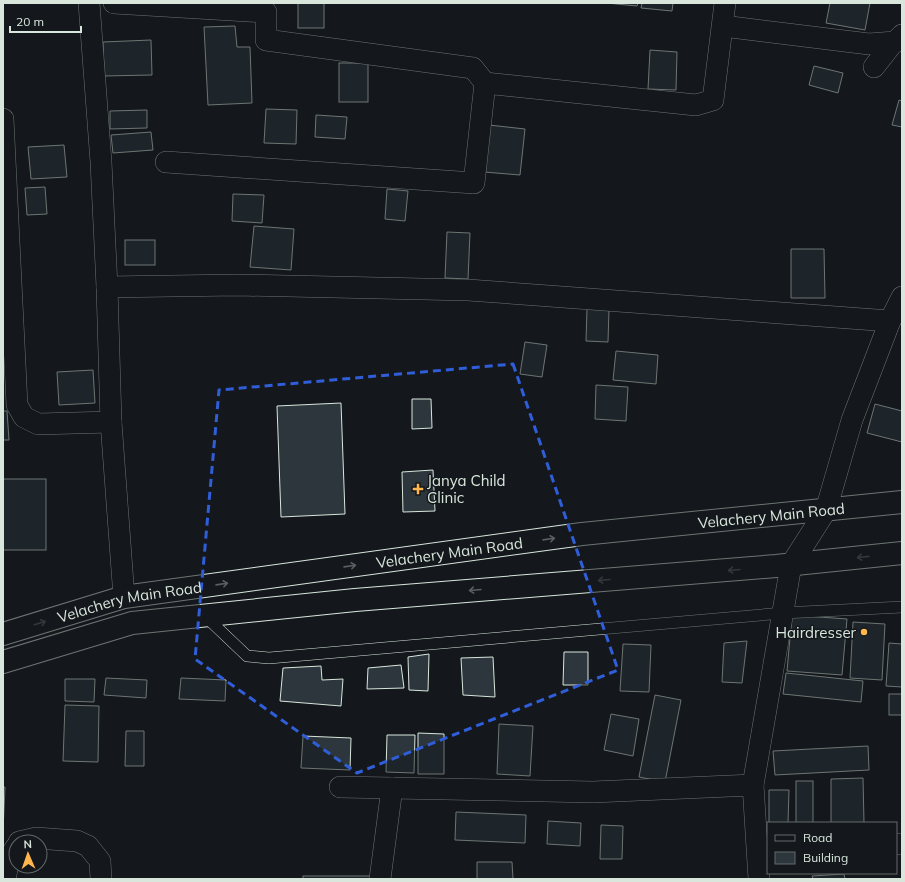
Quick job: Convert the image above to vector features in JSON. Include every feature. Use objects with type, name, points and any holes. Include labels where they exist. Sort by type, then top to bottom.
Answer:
[{"type":"main road","name":"Velachery Main Road","points":[[3,634],[124,597],[582,534],[902,502]]},
{"type":"main road","name":"Velachery Main Road","points":[[3,662],[132,624],[363,599],[791,565],[902,553]]},
{"type":"street","points":[[90,3],[108,288],[111,422],[124,597]]},
{"type":"street","points":[[114,3],[266,12],[266,40],[474,68],[485,83],[474,183],[166,162]]},
{"type":"street","points":[[485,83],[696,105],[713,100],[725,3]]},
{"type":"street","points":[[722,26],[869,44],[899,38]]},
{"type":"street","points":[[874,68],[892,44],[899,38]]},
{"type":"street","points":[[3,119],[17,405],[24,417],[38,424],[111,422]]},
{"type":"street","points":[[108,288],[237,285],[468,290],[890,321]]},
{"type":"street","points":[[759,879],[753,785],[791,565],[826,510],[852,420],[890,321],[902,297]]},
{"type":"street","points":[[340,787],[593,792],[753,785]]},
{"type":"street","points":[[380,879],[392,788]]},
{"type":"street","points":[[48,839],[77,841],[88,846],[100,861],[101,879]]},
{"type":"street","points":[[5,879],[8,865]]},
{"type":"lane","points":[[205,616],[247,656],[269,658],[783,613],[902,607]]},
{"type":"highlighted area","points":[[513,364],[618,670],[357,773],[195,659],[219,390]]},
{"type":"building","points":[[298,3],[324,3],[324,28],[298,28]]},
{"type":"building","points":[[606,3],[638,3],[637,6]]},
{"type":"building","points":[[642,3],[673,3],[672,11],[641,8]]},
{"type":"building","points":[[830,3],[870,3],[865,30],[826,23]]},
{"type":"building","points":[[235,26],[237,47],[250,47],[252,103],[208,105],[204,27]]},
{"type":"building","points":[[151,40],[152,75],[104,76],[103,42]]},
{"type":"building","points":[[650,50],[677,52],[676,90],[648,89]]},
{"type":"building","points":[[339,63],[368,63],[368,102],[339,102]]},
{"type":"building","points":[[814,66],[843,73],[838,93],[809,85]]},
{"type":"building","points":[[899,100],[902,101],[902,127],[892,125]]},
{"type":"building","points":[[266,109],[297,110],[296,144],[264,143]]},
{"type":"building","points":[[147,110],[147,128],[110,129],[110,111]]},
{"type":"building","points":[[316,115],[347,117],[345,139],[315,137]]},
{"type":"building","points":[[489,125],[525,129],[520,175],[484,172]]},
{"type":"building","points":[[151,132],[153,150],[113,153],[111,135]]},
{"type":"building","points":[[64,145],[67,177],[31,179],[28,147]]},
{"type":"building","points":[[45,187],[47,214],[27,215],[25,188]]},
{"type":"building","points":[[387,189],[408,191],[405,221],[385,219]]},
{"type":"building","points":[[233,194],[264,195],[262,223],[232,221]]},
{"type":"building","points":[[254,226],[294,229],[291,270],[250,267]]},
{"type":"building","points":[[447,232],[470,233],[468,279],[445,278]]},
{"type":"building","points":[[125,240],[155,240],[155,265],[125,265]]},
{"type":"building","points":[[791,249],[824,249],[825,298],[791,298]]},
{"type":"building","points":[[587,308],[609,309],[608,342],[586,341]]},
{"type":"building","points":[[525,342],[547,345],[542,377],[520,374]]},
{"type":"building","points":[[616,351],[658,355],[656,384],[613,380]]},
{"type":"building","points":[[93,370],[95,403],[59,405],[57,372]]},
{"type":"building","points":[[596,385],[628,387],[626,421],[595,419]]},
{"type":"building","points":[[412,399],[431,399],[432,428],[412,429]]},
{"type":"building","points":[[341,403],[345,514],[281,517],[277,406]]},
{"type":"building","points":[[875,404],[902,411],[902,442],[867,433]]},
{"type":"building","points":[[3,411],[7,411],[9,440],[3,440]]},
{"type":"building","points":[[433,470],[435,511],[403,512],[402,472]]},
{"type":"building","points":[[3,479],[46,479],[46,550],[3,550]]},
{"type":"building","points":[[792,615],[847,619],[842,675],[787,671]]},
{"type":"building","points":[[853,622],[885,624],[882,680],[850,678]]},
{"type":"building","points":[[747,641],[742,683],[722,682],[724,643]]},
{"type":"building","points":[[889,643],[902,644],[902,687],[886,686]]},
{"type":"building","points":[[623,644],[651,645],[649,692],[620,691]]},
{"type":"building","points":[[564,652],[588,652],[588,685],[563,685]]},
{"type":"building","points":[[429,654],[428,691],[409,690],[408,657]]},
{"type":"building","points":[[493,657],[495,697],[463,695],[461,658]]},
{"type":"building","points":[[401,665],[404,688],[367,689],[368,668]]},
{"type":"building","points":[[321,666],[322,680],[343,679],[341,706],[280,701],[283,668]]},
{"type":"building","points":[[786,673],[863,681],[861,702],[783,694]]},
{"type":"building","points":[[106,678],[147,680],[146,698],[104,695]]},
{"type":"building","points":[[181,678],[226,680],[225,701],[179,699]]},
{"type":"building","points":[[65,679],[95,679],[94,702],[65,701]]},
{"type":"building","points":[[889,694],[902,694],[902,715],[889,715]]},
{"type":"building","points":[[655,695],[681,700],[665,782],[639,777]]},
{"type":"building","points":[[65,705],[99,706],[98,762],[63,761]]},
{"type":"building","points":[[611,714],[639,719],[633,756],[604,750]]},
{"type":"building","points":[[499,724],[533,726],[530,776],[497,774]]},
{"type":"building","points":[[126,731],[144,731],[144,766],[125,766]]},
{"type":"building","points":[[418,733],[444,734],[444,774],[418,774]]},
{"type":"building","points":[[387,735],[415,735],[414,773],[386,772]]},
{"type":"building","points":[[303,736],[351,738],[350,770],[301,768]]},
{"type":"building","points":[[868,746],[869,770],[775,775],[773,751]]},
{"type":"building","points":[[863,778],[864,822],[831,822],[831,779]]},
{"type":"building","points":[[796,781],[813,781],[813,822],[796,822]]},
{"type":"building","points":[[3,787],[5,787],[3,832]]},
{"type":"building","points":[[769,790],[789,790],[788,822],[769,822]]},
{"type":"building","points":[[456,812],[526,815],[525,843],[455,840]]},
{"type":"building","points":[[548,821],[581,823],[580,846],[547,844]]},
{"type":"building","points":[[601,825],[623,826],[622,859],[600,859]]},
{"type":"building","points":[[477,862],[512,862],[513,879],[477,879]]},
{"type":"building","points":[[844,874],[845,879],[813,879],[812,876]]},
{"type":"building","points":[[303,876],[376,876],[376,879],[303,879]]},
{"type":"place","name":"Janya Child Clinic","points":[[418,489]]},
{"type":"place","name":"Hairdresser","points":[[864,632]]}]
